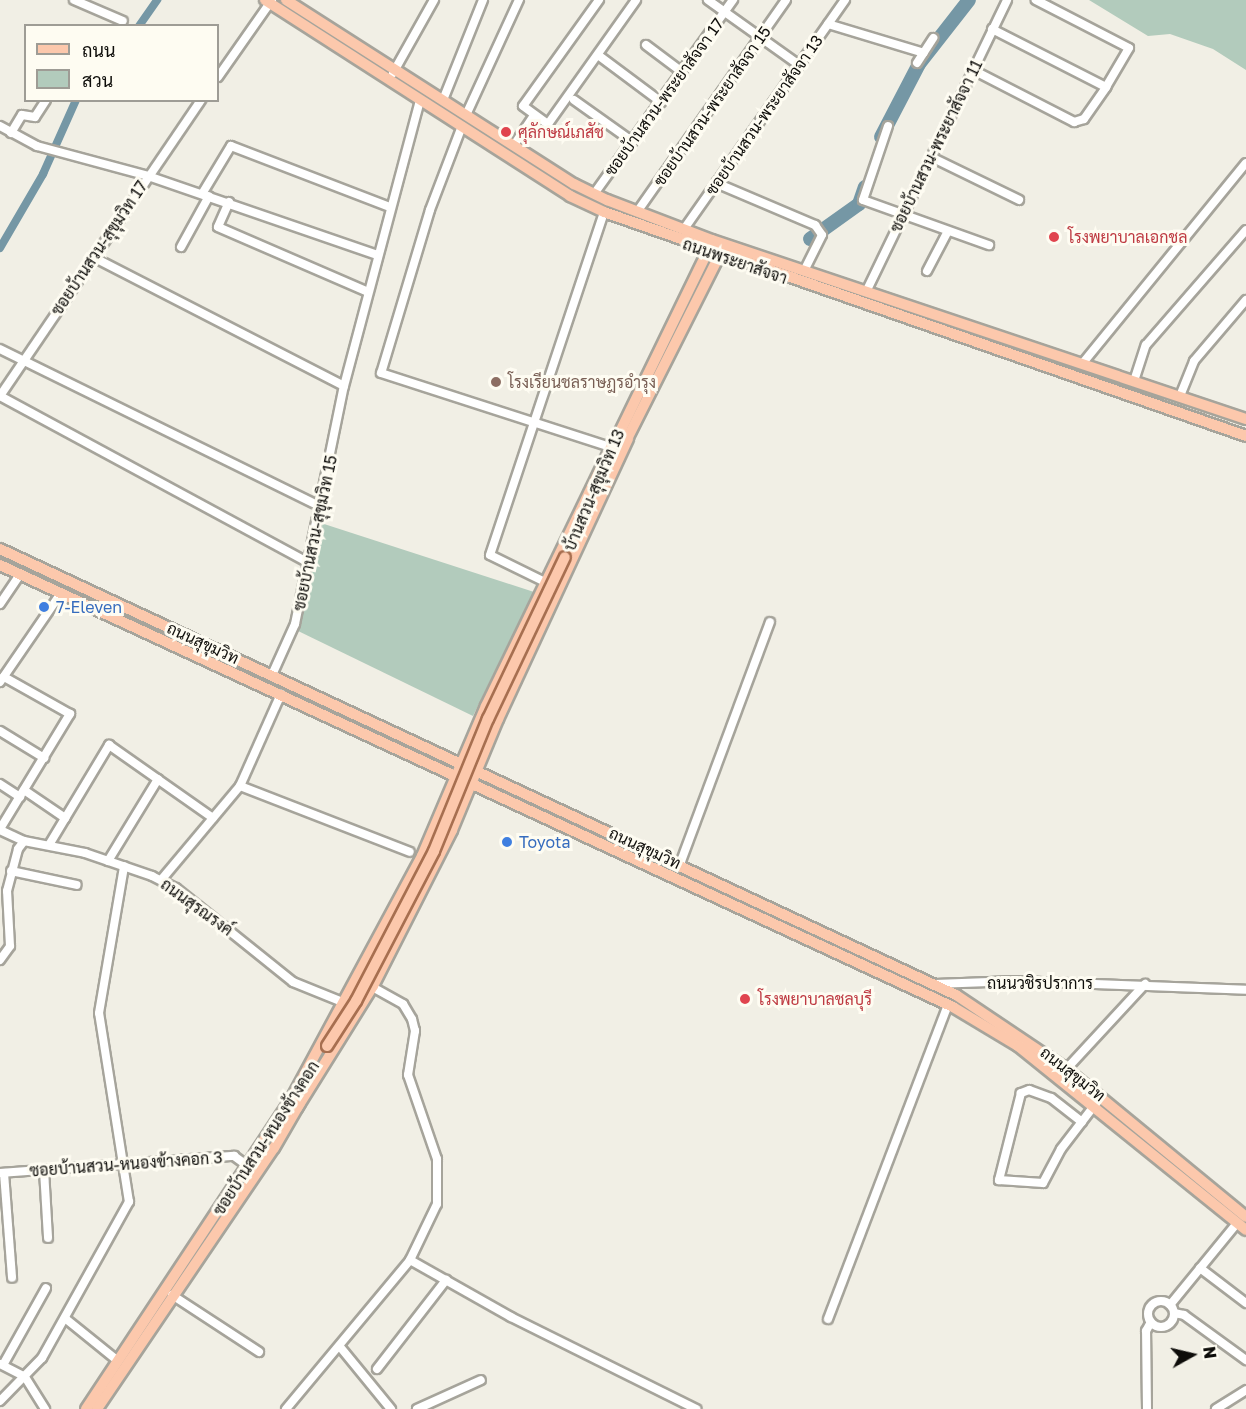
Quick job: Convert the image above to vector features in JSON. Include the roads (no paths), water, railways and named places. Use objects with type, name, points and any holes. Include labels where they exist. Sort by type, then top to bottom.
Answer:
[{"type":"main road","name":"ถนนพระยาสัจจา","points":[[286,0],[514,146],[594,194],[712,240],[1246,419]]},
{"type":"main road","name":"ถนนพระยาสัจจา","points":[[269,1],[420,100],[604,212],[707,252],[1246,436]]},
{"type":"main road","name":"บ้านสวน-สุขุมวิท 13","points":[[327,1046],[357,1001],[434,851],[488,719],[622,437],[712,240]]},
{"type":"main road","name":"บ้านสวน-สุขุมวิท 13","points":[[622,437],[725,244]]},
{"type":"main road","points":[[862,305],[866,292]]},
{"type":"main road","points":[[975,344],[982,330]]},
{"type":"main road","points":[[1073,377],[1082,364]]},
{"type":"main road","points":[[293,1105],[427,846],[460,762],[610,447],[622,437]]},
{"type":"main road","points":[[293,1105],[372,987],[441,853],[622,437]]},
{"type":"main road","name":"ถนนสุขุมวิท","points":[[0,549],[935,984],[990,1015],[1242,1215],[1246,1230]]},
{"type":"main road","name":"ถนนสุขุมวิท","points":[[0,565],[948,1004],[1063,1073],[1094,1106],[1242,1215]]},
{"type":"main road","points":[[427,846],[441,853]]},
{"type":"main road","name":"ซอยบ้านสวน-หนองข้างคอก","points":[[97,1409],[293,1105],[327,1046]]},
{"type":"main road","name":"ซอยบ้านสวน-หนองข้างคอก","points":[[86,1409],[248,1166],[293,1105]]},
{"type":"street","points":[[74,0],[123,21]]},
{"type":"street","points":[[389,79],[434,0]]},
{"type":"street","points":[[443,100],[483,0]]},
{"type":"street","points":[[466,115],[519,0]]},
{"type":"street","points":[[599,0],[523,106],[548,124],[636,0]]},
{"type":"street","points":[[708,0],[799,65]]},
{"type":"street","name":"ซอยบ้านสวน-พระยาสัจจา 17","points":[[594,194],[734,0]]},
{"type":"street","name":"ซอยบ้านสวน-พระยาสัจจา 15","points":[[637,212],[786,0]]},
{"type":"street","name":"ซอยบ้านสวน-พระยาสัจจา 13","points":[[684,229],[845,0]]},
{"type":"street","name":"ซอยบ้านสวน-พระยาสัจจา 11","points":[[866,292],[1007,0]]},
{"type":"street","points":[[973,70],[1074,122],[1084,119],[1129,48],[1036,0]]},
{"type":"street","points":[[219,76],[269,1]]},
{"type":"street","points":[[828,24],[924,53]]},
{"type":"street","points":[[992,29],[1106,87]]},
{"type":"street","points":[[917,63],[933,38]]},
{"type":"street","points":[[646,45],[682,72]]},
{"type":"street","points":[[598,55],[661,102]]},
{"type":"street","name":"ซอยบ้านสวน-สุขุมวิท 15","points":[[272,675],[295,624],[323,508],[344,386],[420,100]]},
{"type":"street","points":[[574,100],[633,142]]},
{"type":"street","points":[[11,133],[22,116],[35,117],[45,102]]},
{"type":"street","name":"ซอยบ้านสวน-สุขุมวิท 17","points":[[0,396],[200,102]]},
{"type":"street","points":[[514,146],[534,115]]},
{"type":"street","points":[[0,126],[48,149],[148,176],[229,202],[378,255]]},
{"type":"street","points":[[462,126],[430,210],[381,373],[610,447]]},
{"type":"street","points":[[888,126],[863,200],[989,245]]},
{"type":"street","points":[[181,248],[231,146],[390,207]]},
{"type":"street","points":[[931,157],[1019,200]]},
{"type":"street","points":[[1082,364],[1246,163]]},
{"type":"street","points":[[716,183],[815,225],[822,232],[804,271]]},
{"type":"street","points":[[229,202],[218,227],[368,292]]},
{"type":"street","points":[[545,582],[490,555],[604,212]]},
{"type":"street","points":[[1134,381],[1146,345],[1246,230]]},
{"type":"street","points":[[927,271],[948,231]]},
{"type":"street","points":[[93,257],[344,386]]},
{"type":"street","points":[[1180,396],[1194,361],[1246,300]]},
{"type":"street","points":[[0,350],[323,508]]},
{"type":"street","points":[[0,396],[309,564]]},
{"type":"street","points":[[0,604],[20,574]]},
{"type":"street","points":[[0,829],[70,714],[2,680],[61,593]]},
{"type":"street","points":[[680,864],[770,622]]},
{"type":"street","points":[[160,880],[240,786],[281,694]]},
{"type":"street","points":[[0,731],[44,758]]},
{"type":"street","points":[[49,845],[109,745],[213,818]]},
{"type":"street","points":[[108,861],[158,779]]},
{"type":"street","points":[[0,784],[65,818]]},
{"type":"street","points":[[240,786],[410,852]]},
{"type":"street","name":"ถนนสุรณรงค์","points":[[0,829],[24,841],[49,845],[108,861],[160,880],[293,982],[345,1003]]},
{"type":"street","points":[[0,960],[10,946],[12,923],[7,891],[11,871],[24,841]]},
{"type":"street","points":[[0,1401],[25,1377],[66,1319],[129,1202],[125,1163],[99,1013],[124,866]]},
{"type":"street","points":[[11,871],[77,885]]},
{"type":"street","points":[[0,920],[12,923]]},
{"type":"street","name":"ถนนวชิรปราการ","points":[[935,984],[1145,984],[1246,990]]},
{"type":"street","points":[[1063,1073],[1145,984]]},
{"type":"street","points":[[285,1409],[341,1348],[410,1260],[437,1204],[437,1159],[408,1075],[415,1031],[412,1019],[404,1004],[372,987]]},
{"type":"street","points":[[828,1319],[948,1004]]},
{"type":"street","points":[[1082,1122],[1052,1098],[1029,1090],[1021,1093],[999,1180],[1043,1183],[1094,1106]]},
{"type":"street","name":"ซอยบ้านสวน-หนองข้างคอก 3","points":[[2,1173],[234,1156],[248,1166]]},
{"type":"street","points":[[44,1170],[48,1238]]},
{"type":"street","points":[[2,1173],[12,1278]]},
{"type":"street","points":[[1150,1322],[1165,1326],[1172,1309],[1200,1268],[1242,1215]]},
{"type":"street","points":[[410,1260],[696,1409]]},
{"type":"street","points":[[1200,1268],[1246,1304]]},
{"type":"street","points":[[377,1369],[446,1280]]},
{"type":"street","points":[[45,1409],[25,1377],[1,1364],[46,1288]]},
{"type":"street","points":[[171,1295],[259,1352]]},
{"type":"street","points":[[1147,1409],[1146,1331],[1150,1322],[1151,1305],[1159,1301],[1184,1315],[1246,1360]]},
{"type":"street","points":[[66,1319],[118,1361]]},
{"type":"street","points":[[341,1348],[391,1409]]},
{"type":"street","points":[[417,1409],[481,1380]]},
{"type":"street","points":[[1216,1409],[1246,1390]]},
{"type":"waterway","points":[[140,24],[157,0]]},
{"type":"waterway","points":[[881,137],[919,64],[969,0]]},
{"type":"waterway","points":[[0,248],[43,174],[75,102]]},
{"type":"waterway","points":[[810,239],[859,204],[865,187]]},
{"type":"place","name":"ศุลักษณ์เภสัช","points":[[506,132]]},
{"type":"place","name":"โรงพยาบาลเอกชล","points":[[1054,237]]},
{"type":"place","name":"โรงเรียนชลราษฎรอำรุง","points":[[496,382]]},
{"type":"place","name":"7-Eleven","points":[[44,607]]},
{"type":"place","name":"Toyota","points":[[507,842]]},
{"type":"place","name":"โรงพยาบาลชลบุรี","points":[[745,999]]}]
